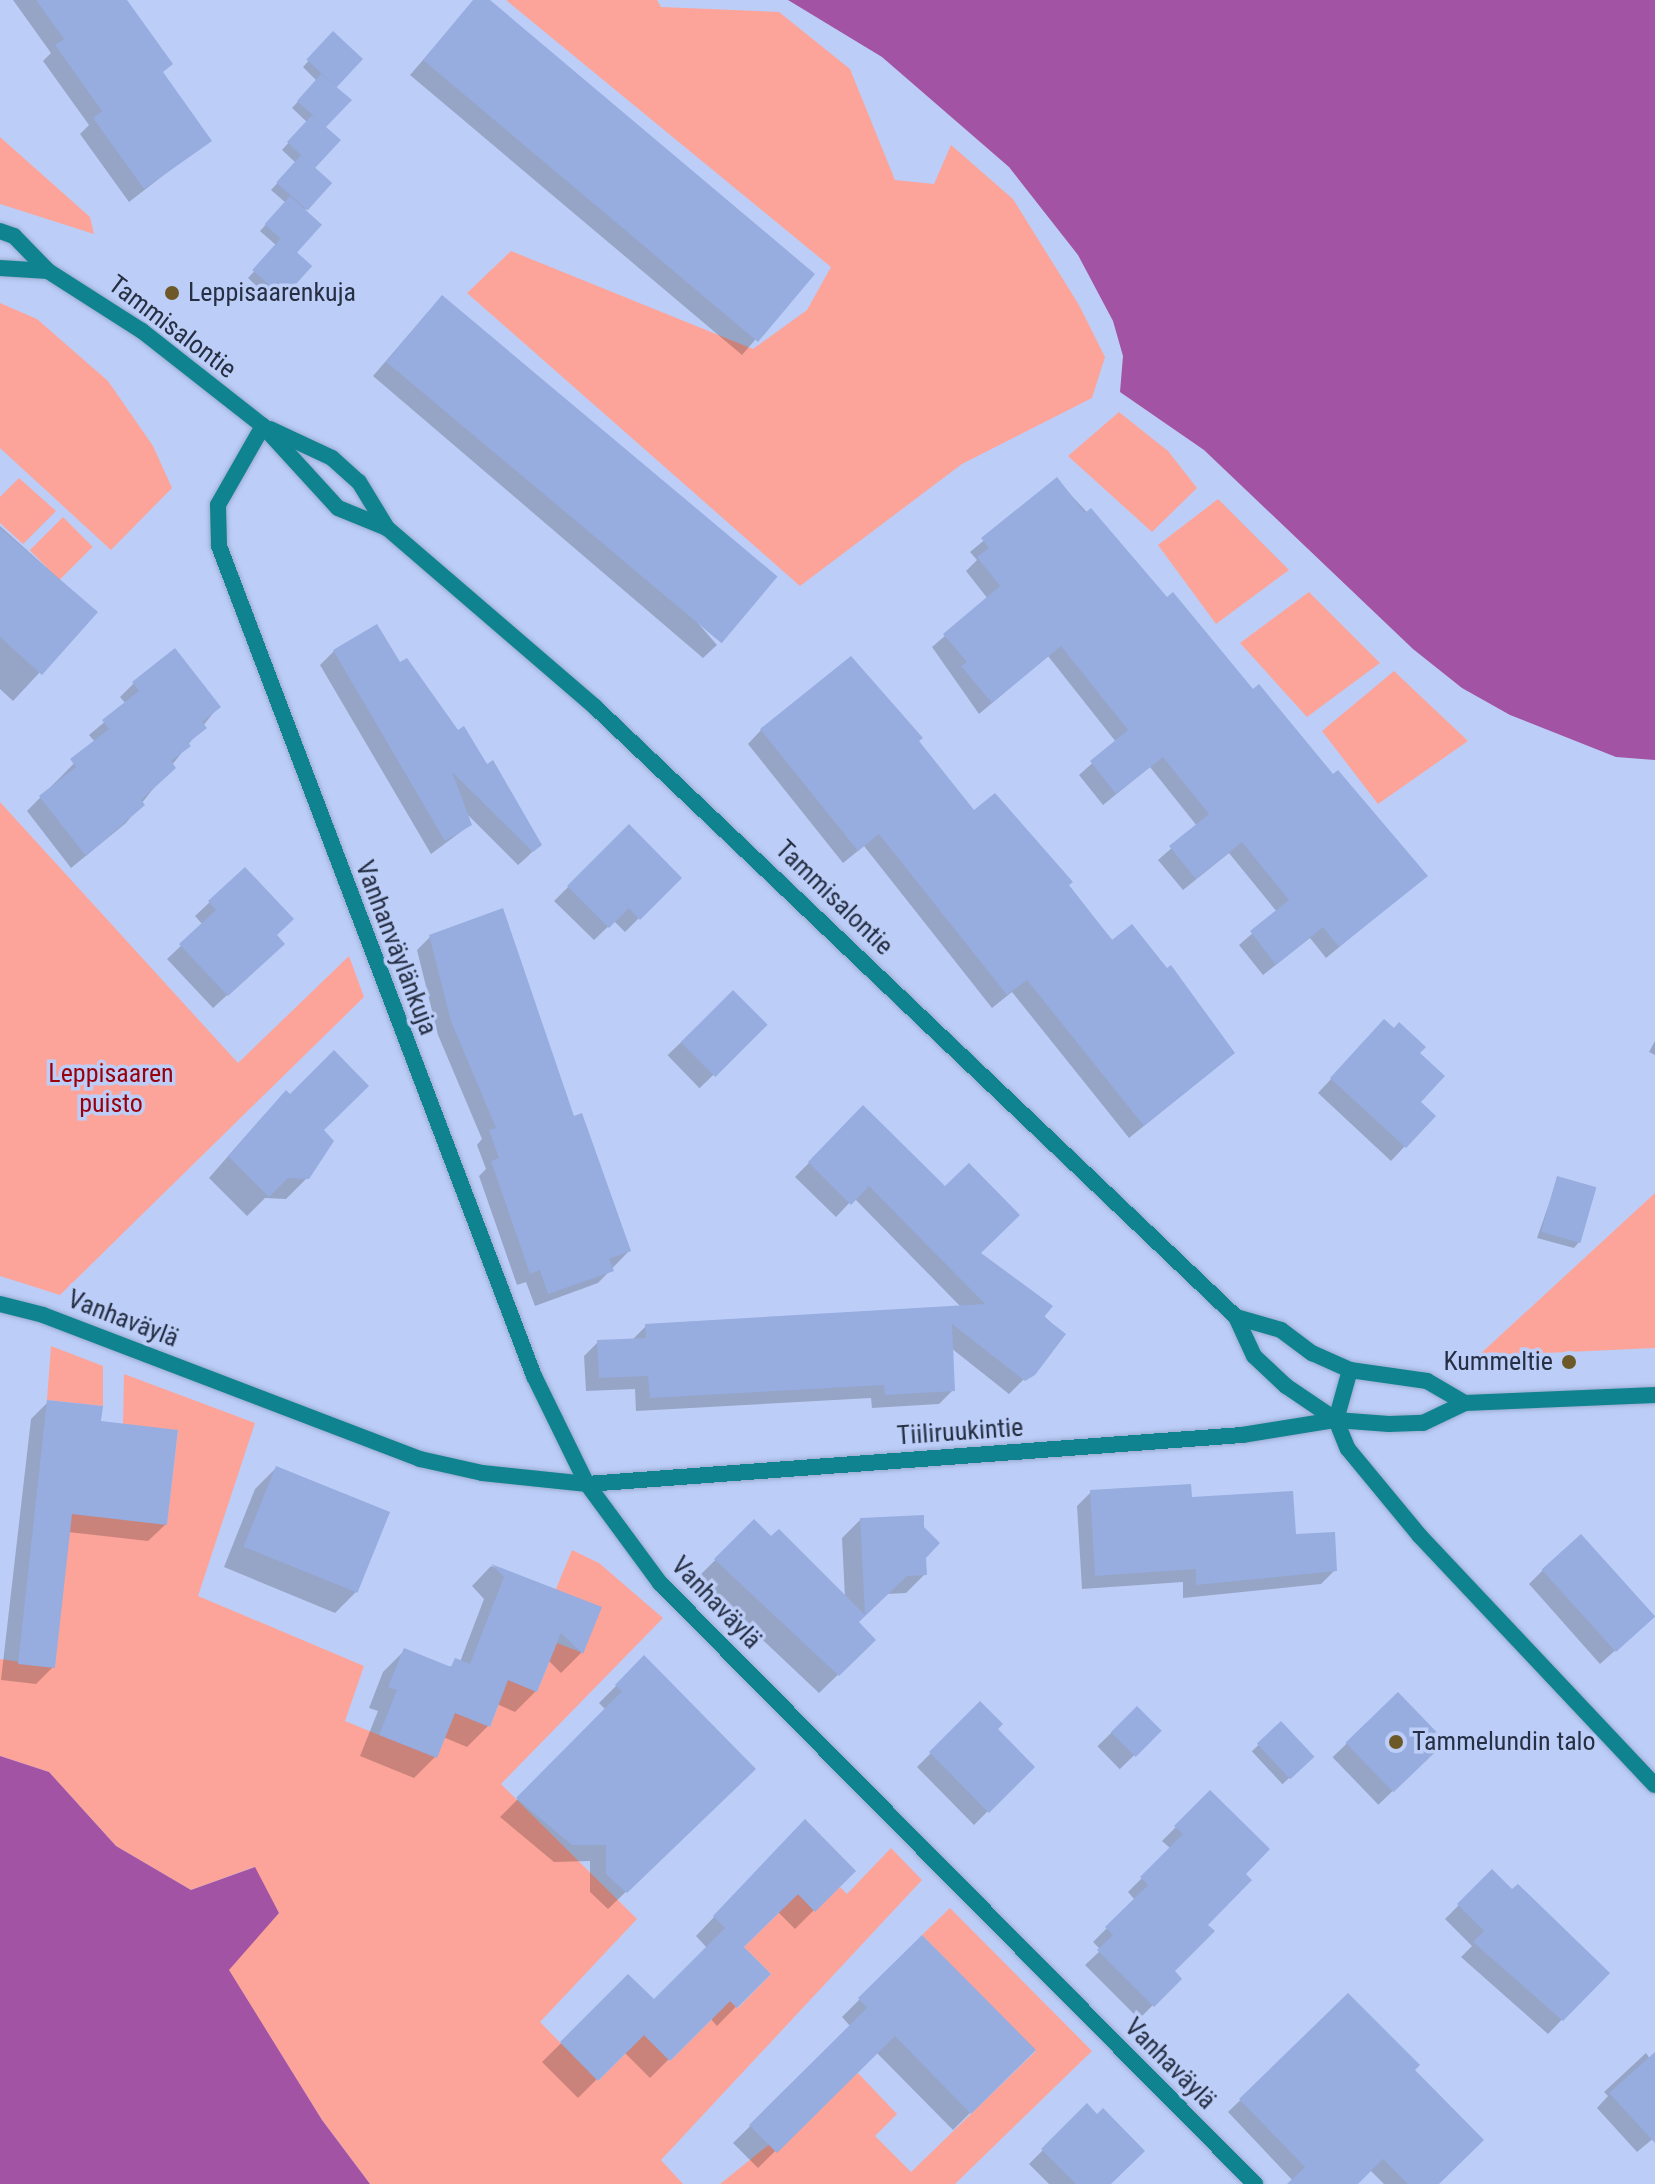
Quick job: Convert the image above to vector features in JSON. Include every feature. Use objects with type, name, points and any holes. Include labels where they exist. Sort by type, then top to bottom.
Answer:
[{"type":"street","name":"Tammisalontie","points":[[0,231],[14,236],[48,271],[142,331],[263,426],[338,508],[387,528]]},
{"type":"street","name":"Tammisalontie","points":[[0,268],[48,271]]},
{"type":"street","name":"Tammisalontie","points":[[263,426],[332,458],[359,482],[387,528],[665,770],[1236,1317],[1254,1356],[1336,1420]]},
{"type":"street","name":"Vanhanväylänkuja","points":[[263,426],[218,505],[219,546],[534,1376],[587,1484]]},
{"type":"street","name":"Vanhaväylä","points":[[0,1304],[43,1315],[420,1459],[482,1473],[587,1484],[660,1583],[1255,2184]]},
{"type":"street","name":"Tammisalontie","points":[[1236,1317],[1281,1330],[1312,1353],[1350,1370],[1427,1381],[1465,1403]]},
{"type":"street","points":[[1350,1370],[1336,1420],[1348,1449],[1420,1536],[1655,1785]]},
{"type":"street","points":[[1336,1420],[1423,1423],[1465,1403],[1655,1395]]},
{"type":"street","name":"Tiiliruukintie","points":[[587,1484],[1242,1435],[1336,1420]]},
{"type":"green space","points":[[506,0],[657,0],[661,7],[779,12],[850,69],[895,180],[934,184],[951,145],[1013,199],[1079,305],[1105,357],[1092,398],[962,464],[800,586],[467,293],[511,251],[753,349],[807,310],[831,267]]},
{"type":"green space","points":[[0,137],[90,217],[94,234],[0,204]]},
{"type":"green space","points":[[0,303],[37,319],[108,381],[153,446],[172,488],[111,550],[0,448]]},
{"type":"green space","points":[[1119,412],[1168,451],[1197,488],[1152,532],[1068,456]]},
{"type":"green space","points":[[19,478],[56,511],[23,544],[0,523],[0,497]]},
{"type":"green space","points":[[1218,499],[1289,570],[1216,624],[1158,545]]},
{"type":"green space","points":[[63,517],[93,547],[59,580],[30,550]]},
{"type":"green space","points":[[1309,592],[1380,663],[1307,717],[1240,643]]},
{"type":"green space","points":[[1394,671],[1468,741],[1378,804],[1322,731]]},
{"type":"green space","name":"Leppisaaren puisto","points":[[0,802],[238,1063],[349,956],[364,997],[60,1295],[0,1276]]},
{"type":"green space","points":[[1655,1193],[1655,1348],[1478,1356]]},
{"type":"green space","points":[[51,1346],[103,1366],[103,1406],[47,1400]]},
{"type":"green space","points":[[124,1374],[255,1423],[198,1596],[364,1666],[345,1721],[379,1735],[455,1713],[490,1727],[508,1680],[537,1692],[557,1643],[583,1653],[556,1589],[572,1550],[599,1563],[663,1618],[501,1784],[637,1919],[540,2022],[598,2081],[644,2035],[670,2061],[730,2001],[738,2008],[771,1974],[744,1947],[798,1894],[815,1911],[840,1887],[847,1894],[891,1848],[922,1880],[661,2160],[683,2184],[370,2184],[322,2120],[228,1969],[279,1913],[254,1867],[191,1890],[116,1846],[49,1772],[0,1756],[0,1659],[55,1667],[71,1499],[167,1524],[178,1431],[123,1424]]},
{"type":"green space","points":[[950,1908],[1092,2051],[955,2184],[720,2184],[858,2073],[897,2114],[875,2136],[911,2172],[1036,2051],[922,1935]]},
{"type":"shaded area","points":[[788,0],[1655,0],[1655,760],[1616,757],[1510,715],[1462,688],[1413,649],[1204,450],[1120,392],[1123,356],[1113,321],[1078,255],[1009,167],[882,57]]},
{"type":"shaded area","points":[[0,1756],[49,1772],[116,1846],[191,1890],[255,1867],[279,1913],[229,1970],[322,2120],[370,2184],[0,2184]]},
{"type":"building","points":[[36,0],[127,0],[173,64],[163,72],[212,141],[144,189],[93,118],[102,111],[55,45],[64,39]]},
{"type":"building","points":[[473,0],[490,0],[815,274],[758,342],[423,60]]},
{"type":"building","points":[[333,31],[363,59],[336,87],[306,60]]},
{"type":"building","points":[[321,74],[352,100],[326,127],[341,140],[315,168],[287,142],[312,115],[325,126],[297,101]]},
{"type":"building","points":[[301,155],[332,183],[307,211],[276,182]]},
{"type":"building","points":[[290,196],[322,225],[297,253],[265,224]]},
{"type":"building","points":[[281,238],[312,266],[283,298],[252,270]]},
{"type":"building","points":[[442,295],[778,577],[722,643],[386,362]]},
{"type":"building","points":[[1057,477],[1085,513],[1091,508],[1167,597],[1173,592],[1253,689],[1259,684],[1333,774],[1338,770],[1428,876],[1339,947],[1323,927],[1276,965],[1250,931],[1289,900],[1242,842],[1196,879],[1169,846],[1209,814],[1163,757],[1116,794],[1090,761],[1128,730],[1061,646],[992,703],[961,666],[967,662],[943,634],[1000,586],[977,557],[989,548],[981,538]]},
{"type":"building","points":[[0,528],[98,612],[42,675],[0,637]]},
{"type":"building","points":[[377,624],[400,662],[407,658],[458,730],[464,726],[487,764],[493,760],[542,845],[533,852],[452,772],[472,825],[445,841],[333,650]]},
{"type":"building","points":[[175,648],[221,707],[202,722],[207,728],[188,743],[191,746],[171,761],[176,768],[141,800],[145,805],[86,856],[39,796],[76,767],[70,759],[109,729],[102,720],[139,691],[132,682]]},
{"type":"building","points":[[851,656],[923,738],[919,741],[974,810],[995,793],[1073,882],[1069,885],[1112,940],[1132,924],[1167,968],[1171,965],[1235,1053],[1144,1126],[1027,980],[1007,995],[879,834],[858,851],[760,729]]},
{"type":"building","points":[[629,824],[682,878],[640,920],[629,908],[609,928],[567,886]]},
{"type":"building","points":[[245,867],[294,919],[277,935],[285,944],[228,996],[179,944],[216,910],[208,901]]},
{"type":"building","points":[[503,908],[574,1116],[582,1113],[631,1251],[609,1259],[614,1271],[548,1294],[540,1270],[530,1274],[491,1161],[499,1158],[489,1130],[496,1128],[451,1021],[429,935]]},
{"type":"building","points":[[733,990],[768,1025],[715,1077],[681,1042]]},
{"type":"building","points":[[1384,1019],[1394,1028],[1399,1022],[1426,1047],[1420,1053],[1445,1076],[1421,1102],[1436,1116],[1406,1148],[1330,1078]]},
{"type":"building","points":[[334,1050],[369,1086],[324,1130],[334,1141],[309,1179],[288,1178],[269,1197],[228,1156],[286,1090],[290,1094]]},
{"type":"building","points":[[863,1105],[945,1186],[969,1163],[1020,1215],[981,1253],[1053,1306],[1044,1317],[1066,1334],[1035,1375],[1025,1381],[952,1324],[955,1391],[885,1395],[884,1385],[650,1398],[648,1376],[599,1378],[597,1340],[646,1338],[645,1324],[985,1304],[869,1186],[851,1205],[808,1162]]},
{"type":"building","points":[[1557,1176],[1596,1187],[1580,1243],[1541,1232]]},
{"type":"building","points":[[47,1400],[103,1406],[101,1421],[178,1430],[167,1525],[72,1514],[55,1668],[18,1664]]},
{"type":"building","points":[[276,1466],[390,1512],[357,1593],[243,1547]]},
{"type":"building","points":[[1191,1484],[1192,1497],[1293,1491],[1296,1534],[1335,1532],[1337,1571],[1196,1585],[1196,1569],[1095,1576],[1090,1490]]},
{"type":"building","points":[[924,1515],[924,1527],[940,1543],[926,1558],[927,1575],[907,1576],[859,1622],[876,1640],[839,1676],[714,1559],[754,1519],[771,1536],[779,1529],[865,1615],[860,1518]]},
{"type":"building","points":[[1581,1534],[1655,1616],[1616,1652],[1542,1569]]},
{"type":"building","points":[[491,1564],[602,1607],[583,1654],[561,1633],[537,1692],[508,1680],[490,1727],[455,1713],[437,1758],[379,1735],[397,1690],[388,1687],[404,1648],[451,1667],[455,1658],[470,1664],[504,1577]]},
{"type":"building","points":[[644,1655],[756,1769],[627,1893],[606,1874],[606,1845],[572,1845],[516,1798],[622,1691],[615,1685]]},
{"type":"building","name":"Tammelundin talo","points":[[1398,1692],[1446,1742],[1393,1792],[1345,1743]]},
{"type":"building","points":[[980,1701],[1003,1724],[998,1729],[1035,1767],[989,1813],[929,1752]]},
{"type":"building","points":[[1137,1706],[1162,1731],[1136,1757],[1111,1732]]},
{"type":"building","points":[[1281,1721],[1314,1757],[1290,1779],[1257,1744]]},
{"type":"building","points":[[1210,1790],[1270,1849],[1246,1874],[1252,1880],[1208,1925],[1215,1931],[1175,1971],[1182,1979],[1154,2007],[1097,1950],[1113,1935],[1105,1927],[1148,1885],[1140,1877],[1183,1834],[1174,1826]]},
{"type":"building","points":[[805,1819],[856,1871],[815,1912],[798,1894],[744,1947],[771,1974],[737,2008],[730,2001],[670,2061],[644,2035],[598,2081],[560,2042],[628,1974],[654,1999],[725,1928],[713,1916]]},
{"type":"building","points":[[1492,1869],[1512,1889],[1518,1884],[1610,1973],[1563,2021],[1473,1942],[1484,1931],[1457,1904]]},
{"type":"building","points":[[922,1935],[1036,2050],[971,2114],[895,2036],[777,2153],[749,2125],[867,2008],[858,1998]]},
{"type":"building","points":[[1348,1993],[1420,2065],[1415,2070],[1484,2140],[1439,2184],[1408,2184],[1383,2159],[1358,2184],[1287,2184],[1305,2167],[1239,2099]]},
{"type":"building","points":[[1655,2052],[1655,2143],[1609,2093]]},
{"type":"building","points":[[1087,2103],[1097,2114],[1103,2108],[1145,2151],[1111,2184],[1076,2184],[1041,2149]]},
{"type":"place","name":"Leppisaarenkuja","points":[[172,293]]},
{"type":"place","name":"Kummeltie","points":[[1569,1362]]},
{"type":"place","name":"Tammelundin talo","points":[[1396,1742]]}]
